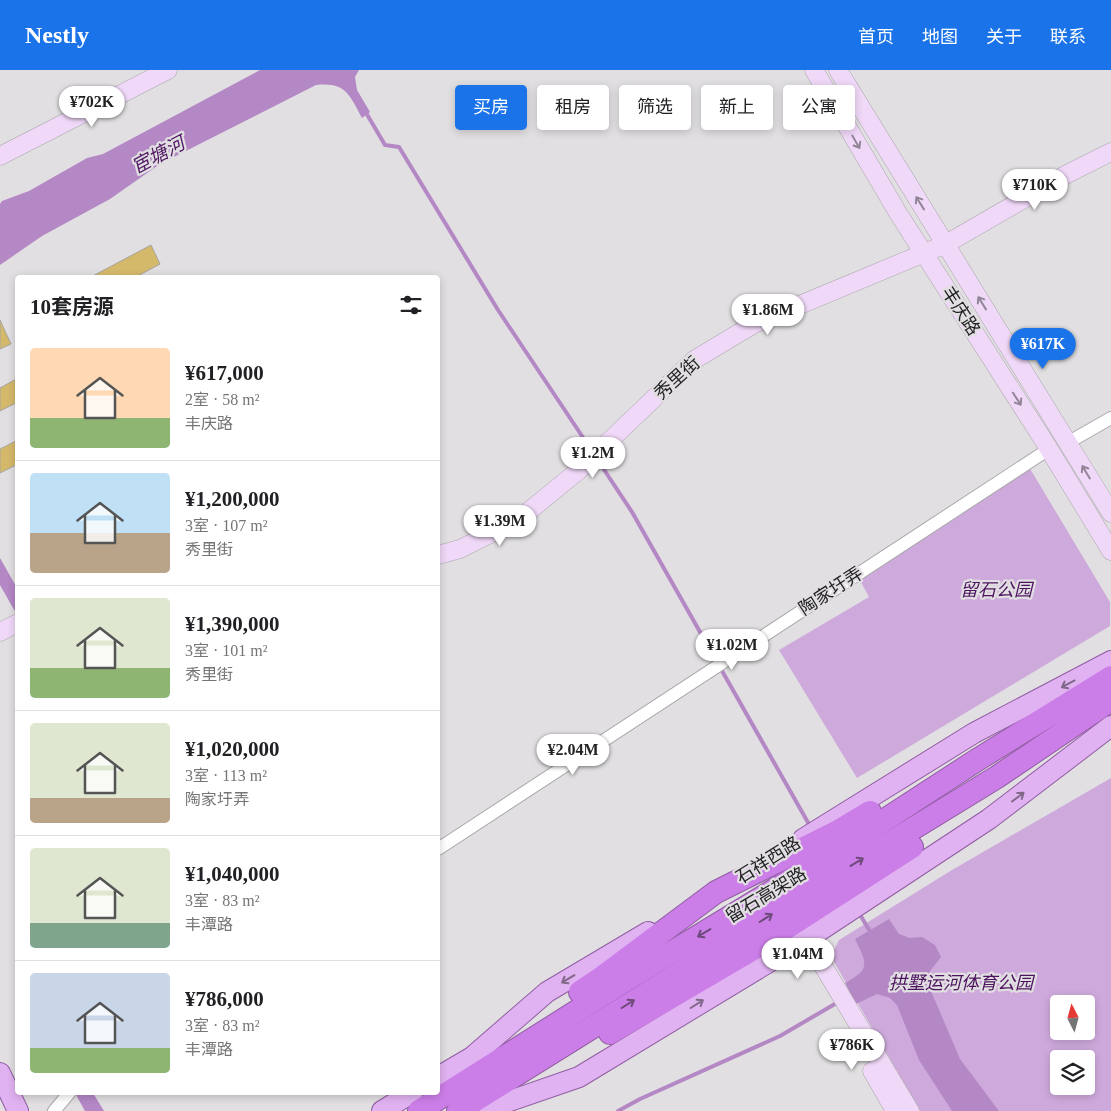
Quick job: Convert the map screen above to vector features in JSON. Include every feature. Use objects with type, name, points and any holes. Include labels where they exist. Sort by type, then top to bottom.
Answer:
[{"type":"highway","points":[[485,1098],[580,1050],[674,996],[804,916],[828,875],[837,825],[981,751],[1111,677]]},
{"type":"highway","points":[[485,1098],[543,1015],[598,980],[716,892],[828,875],[871,883],[1111,700]]},
{"type":"highway","name":"留石高架路","points":[[458,1111],[485,1098],[623,982],[828,875],[880,836],[981,751]]},
{"type":"highway","name":"留石高架路","points":[[880,836],[1000,784]]},
{"type":"highway","name":"留石高架路","points":[[419,1111],[485,1098]]},
{"type":"main road","points":[[837,825],[974,733],[1111,662]]},
{"type":"main road","points":[[871,883],[988,819],[1111,726]]},
{"type":"main road","points":[[485,1098],[578,1077],[801,942],[828,875]]},
{"type":"main road","name":"石祥西路","points":[[440,1076],[472,1057],[547,992],[716,892]]},
{"type":"main road","points":[[0,1072],[18,1111]]},
{"type":"main road","points":[[382,1111],[408,1095]]},
{"type":"street","points":[[0,156],[168,70]]},
{"type":"street","name":"丰庆路","points":[[814,70],[925,255],[1049,449],[1111,551]]},
{"type":"street","name":"丰庆路","points":[[838,70],[1111,513]]},
{"type":"street","name":"秀里街","points":[[440,554],[460,549],[518,520],[578,471],[694,360],[754,324],[925,255],[1067,174],[1111,152]]},
{"type":"street","points":[[1069,442],[1111,418]]},
{"type":"street","name":"陶家圩弄","points":[[440,848],[1049,449]]},
{"type":"street","points":[[0,632],[15,624]]},
{"type":"street","points":[[801,942],[838,1003],[910,1111]]},
{"type":"street","points":[[838,1003],[895,1111]]},
{"type":"street","points":[[0,1072],[15,1082]]},
{"type":"street","points":[[54,1111],[67,1095]]},
{"type":"green space","name":"留石公园","points":[[1026,462],[1110,602],[1110,626],[857,778],[779,650],[869,597],[857,575]]},
{"type":"green space","name":"拱墅运河体育公园","points":[[1111,778],[1111,1111],[920,1111],[834,962],[833,952],[839,940],[952,870]]},
{"type":"water","name":"宦塘河","points":[[260,70],[359,70],[355,77],[357,90],[370,112],[362,118],[354,102],[345,91],[334,86],[316,85],[160,164],[110,199],[42,236],[0,265],[0,204],[2,201],[29,191],[87,158],[103,154]]},
{"type":"water","points":[[0,558],[15,584],[15,611],[0,585]]},
{"type":"water","points":[[889,919],[899,934],[910,938],[922,937],[935,945],[941,957],[930,971],[928,984],[960,1059],[999,1111],[952,1111],[919,1060],[897,1005],[890,998],[877,994],[856,1004],[845,983],[863,970],[864,960],[855,939]]},
{"type":"water","points":[[76,1095],[94,1095],[104,1111],[85,1111]]},
{"type":"building","points":[[151,245],[160,264],[140,275],[95,275]]},
{"type":"building","points":[[0,320],[11,344],[0,349]]},
{"type":"building","points":[[15,380],[15,404],[0,411],[0,388]]},
{"type":"building","points":[[15,442],[15,466],[0,473],[0,449]]},
{"type":"waterway","points":[[365,111],[385,145],[399,147],[498,310],[592,451]]},
{"type":"waterway","points":[[597,459],[632,512],[810,826]]},
{"type":"waterway","points":[[859,913],[871,933]]},
{"type":"waterway","points":[[618,1111],[640,1099],[780,1036],[840,1001]]}]
